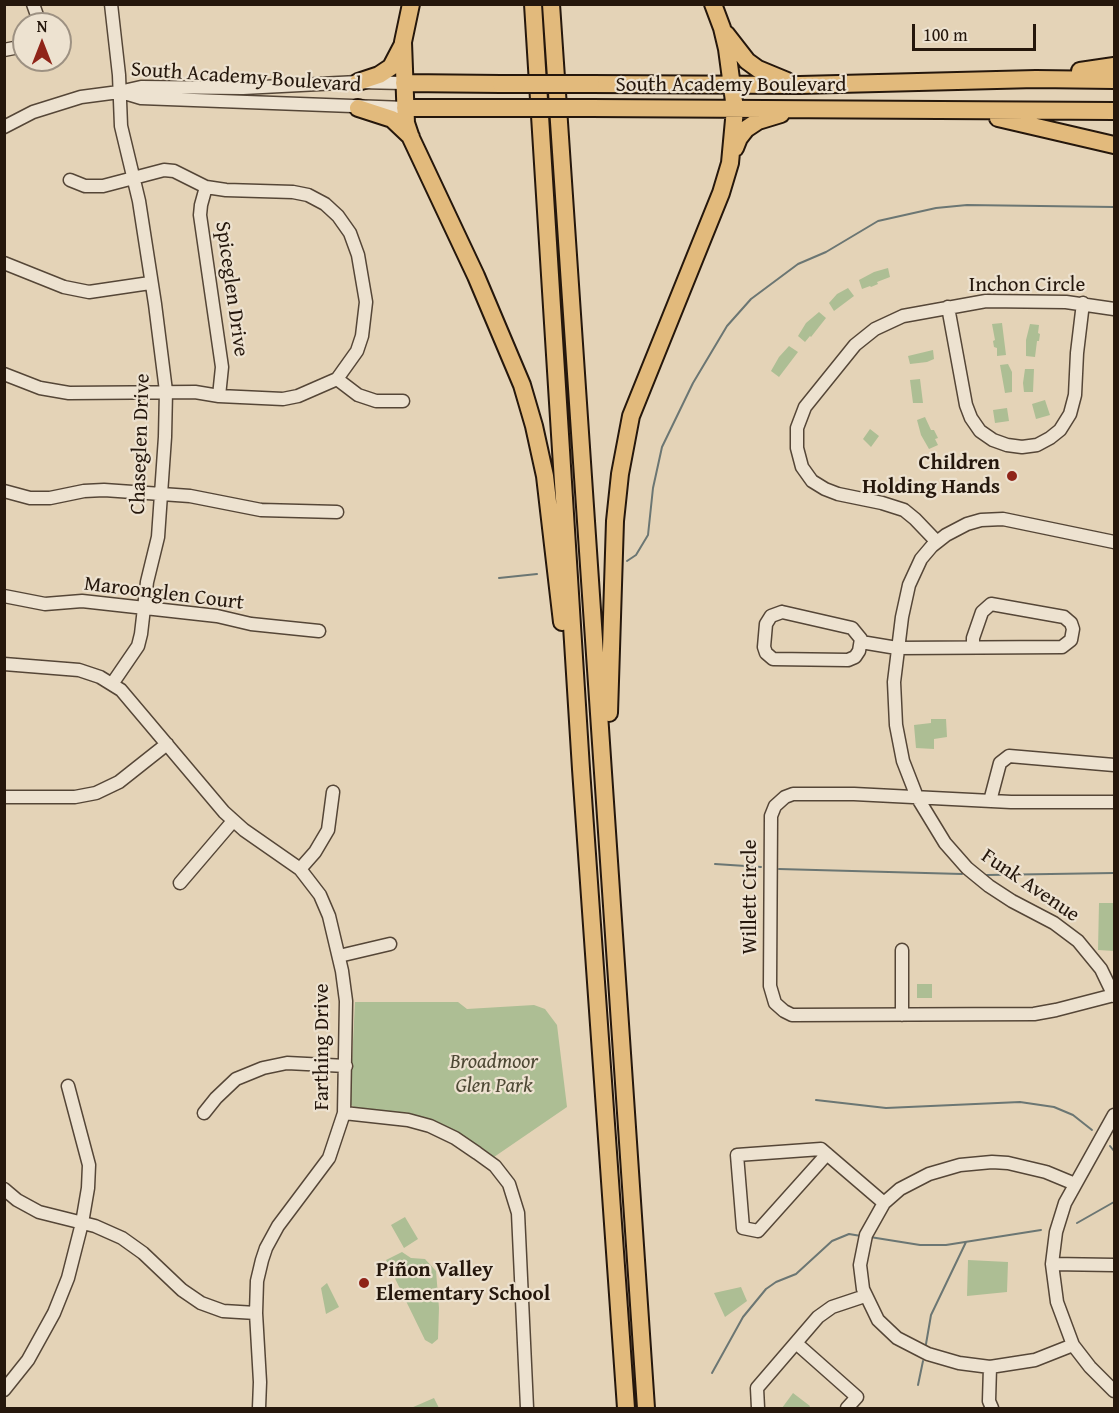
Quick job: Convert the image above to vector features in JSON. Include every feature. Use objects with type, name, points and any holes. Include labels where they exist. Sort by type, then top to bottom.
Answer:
[{"type":"highway","points":[[411,4],[403,42],[406,123],[481,287],[522,385],[534,426],[546,476],[572,714],[581,770]]},
{"type":"highway","points":[[532,4],[581,770],[626,1408]]},
{"type":"highway","points":[[551,4],[646,1408]]},
{"type":"highway","points":[[713,4],[722,28],[733,85],[735,109],[730,163]]},
{"type":"highway","points":[[722,28],[747,61],[758,69],[800,85]]},
{"type":"highway","points":[[358,82],[379,75],[391,67],[403,42]]},
{"type":"highway","points":[[1036,79],[1114,66]]},
{"type":"highway","name":"South Academy Boulevard","points":[[404,83],[800,85],[1036,79],[1114,80]]},
{"type":"highway","points":[[358,108],[392,119],[411,138]]},
{"type":"highway","name":"South Academy Boulevard","points":[[405,108],[1114,111]]},
{"type":"highway","points":[[606,807],[615,521],[620,474],[631,416],[721,193],[739,138],[746,129],[758,122],[797,109]]},
{"type":"highway","points":[[935,110],[1013,121],[1114,145]]},
{"type":"street","name":"Chaseglen Drive","points":[[111,4],[121,126],[139,201],[166,391],[158,537],[147,582],[146,609],[138,646],[112,684]]},
{"type":"street","name":"South Academy Boulevard","points":[[119,92],[141,87],[243,88],[358,82],[404,83]]},
{"type":"street","name":"South Academy Boulevard","points":[[119,92],[141,98],[405,108]]},
{"type":"street","points":[[4,127],[33,112],[56,104],[81,97],[119,92]]},
{"type":"street","points":[[4,374],[40,388],[69,393],[166,391],[283,399],[298,396],[337,379],[357,351],[363,336],[365,321],[363,275],[358,255],[350,233],[338,216],[325,204],[308,195],[206,187],[174,171],[165,170],[93,187],[70,180]]},
{"type":"street","name":"Spiceglen Drive","points":[[206,187],[201,215],[222,367],[219,396]]},
{"type":"street","points":[[4,264],[64,287],[83,291],[100,291],[150,283]]},
{"type":"street","name":"Inchon Circle","points":[[936,542],[904,510],[836,494],[818,485],[809,477],[800,462],[796,435],[805,407],[847,354],[867,334],[884,323],[903,316],[986,302],[1059,301],[1114,309]]},
{"type":"street","points":[[948,307],[966,405],[971,418],[980,431],[993,440],[1007,446],[1022,447],[1037,445],[1050,438],[1060,430],[1070,414],[1074,402],[1083,303]]},
{"type":"street","points":[[337,379],[358,395],[376,401],[403,401]]},
{"type":"street","points":[[4,491],[30,498],[50,498],[84,491],[104,490],[217,500],[261,510],[337,512]]},
{"type":"street","name":"Funk Avenue","points":[[1114,542],[1003,519],[981,520],[967,524],[936,542],[921,559],[912,575],[897,648],[894,681],[896,725],[903,761],[917,797],[935,829],[967,868],[1001,895],[1054,923],[1078,941],[1101,969],[1114,995]]},
{"type":"street","name":"Maroonglen Court","points":[[4,596],[45,604],[82,602],[217,616],[251,624],[319,631]]},
{"type":"street","points":[[861,642],[897,648],[1062,647],[1071,640],[1073,629],[1071,623],[1064,617],[991,604],[982,612],[973,638],[973,647]]},
{"type":"street","points":[[779,612],[849,626],[856,631],[861,642],[858,653],[848,660],[775,660],[766,653],[764,643],[767,621],[779,612]]},
{"type":"street","name":"Farthing Drive","points":[[4,664],[80,670],[112,684],[129,697],[233,821],[300,869],[325,905],[339,956],[346,1001],[344,1113],[329,1158],[278,1226],[266,1248],[259,1271],[256,1313],[259,1408]]},
{"type":"street","points":[[5,797],[75,797],[96,793],[119,782],[167,744]]},
{"type":"street","points":[[990,801],[1000,763],[1009,756],[1114,765]]},
{"type":"street","points":[[300,869],[315,852],[328,830],[333,807],[333,792]]},
{"type":"street","name":"Willett Circle","points":[[1114,802],[990,801],[854,794],[793,794],[778,801],[771,816],[770,986],[775,1003],[792,1015],[1034,1014],[1114,995]]},
{"type":"street","points":[[180,883],[233,821]]},
{"type":"street","points":[[339,956],[390,944]]},
{"type":"street","points":[[902,950],[902,1015]]},
{"type":"street","points":[[204,1113],[216,1098],[236,1080],[263,1068],[287,1063],[346,1066]]},
{"type":"street","points":[[4,1390],[28,1360],[54,1313],[68,1278],[82,1223],[89,1165],[68,1086]]},
{"type":"street","points":[[344,1113],[408,1119],[430,1126],[455,1138],[495,1166],[509,1184],[514,1194],[518,1213],[527,1408]]},
{"type":"street","points":[[1114,1115],[1075,1184],[1059,1220],[1052,1264],[1057,1302],[1073,1344],[1090,1367],[1114,1391]]},
{"type":"street","points":[[827,1154],[758,1231],[742,1228],[737,1155],[821,1149],[827,1154],[884,1203]]},
{"type":"street","points":[[1073,1344],[1035,1360],[990,1367],[948,1361],[908,1345],[883,1326],[873,1313],[865,1296],[861,1272],[862,1250],[868,1230],[884,1203],[900,1189],[918,1179],[945,1169],[992,1162],[1020,1165],[1046,1172],[1075,1184]]},
{"type":"street","points":[[4,1189],[17,1200],[39,1212],[103,1229],[132,1244],[182,1290],[201,1303],[223,1311],[256,1313]]},
{"type":"street","points":[[1052,1264],[1114,1265]]},
{"type":"street","points":[[758,1408],[757,1388],[823,1312],[865,1296]]},
{"type":"street","points":[[796,1343],[857,1396],[847,1408]]},
{"type":"street","points":[[988,1406],[990,1367]]},
{"type":"green space","points":[[888,268],[890,277],[862,289],[859,280]]},
{"type":"green space","points":[[848,288],[854,296],[834,311],[829,303],[837,294]]},
{"type":"green space","points":[[819,312],[826,318],[805,342],[798,336],[806,323]]},
{"type":"green space","points":[[1002,323],[1006,355],[997,356],[992,324]]},
{"type":"green space","points":[[1030,324],[1039,325],[1038,333],[1040,334],[1035,357],[1026,356],[1026,340]]},
{"type":"green space","points":[[789,346],[798,352],[779,377],[771,371]]},
{"type":"green space","points":[[933,350],[934,359],[910,364],[908,356]]},
{"type":"green space","points":[[1008,364],[1012,372],[1012,392],[1005,393],[1000,365]]},
{"type":"green space","points":[[1025,369],[1034,369],[1033,392],[1024,392]]},
{"type":"green space","points":[[920,379],[923,403],[913,403],[910,380]]},
{"type":"green space","points":[[1045,400],[1050,415],[1036,419],[1032,404]]},
{"type":"green space","points":[[1007,408],[1009,421],[995,423],[993,410]]},
{"type":"green space","points":[[925,417],[938,438],[935,439],[938,445],[929,449],[921,435],[917,420]]},
{"type":"green space","points":[[870,429],[879,436],[871,447],[863,439]]},
{"type":"green space","points":[[931,719],[946,719],[947,737],[934,739],[934,749],[916,748],[914,725],[931,723]]},
{"type":"green space","points":[[1099,903],[1114,903],[1114,951],[1098,950]]},
{"type":"green space","points":[[917,984],[932,984],[932,998],[917,998]]},
{"type":"green space","name":"Broadmoor Glen Park","points":[[355,1002],[458,1002],[467,1009],[534,1005],[545,1009],[557,1025],[567,1107],[494,1157],[460,1134],[435,1121],[409,1113],[356,1108],[351,1105],[350,1101]]},
{"type":"green space","points":[[405,1217],[418,1239],[404,1248],[391,1225]]},
{"type":"green space","points":[[402,1252],[411,1258],[425,1259],[436,1271],[439,1308],[438,1339],[432,1344],[425,1340],[386,1260]]},
{"type":"green space","points":[[968,1260],[1008,1262],[1007,1292],[967,1296]]},
{"type":"green space","points":[[327,1283],[339,1307],[326,1314],[321,1288]]},
{"type":"green space","points":[[741,1287],[747,1301],[725,1317],[714,1293]]},
{"type":"green space","points":[[793,1393],[810,1406],[809,1408],[782,1408]]},
{"type":"green space","points":[[434,1398],[439,1408],[411,1408]]},
{"type":"waterway","points":[[627,561],[636,555],[648,535],[653,488],[662,447],[693,383],[727,326],[751,299],[798,264],[826,252],[878,221],[936,208],[967,205],[1114,207]]},
{"type":"waterway","points":[[499,578],[537,574]]},
{"type":"waterway","points":[[715,864],[761,867]]},
{"type":"waterway","points":[[779,869],[962,874]]},
{"type":"waterway","points":[[987,875],[1114,873]]},
{"type":"waterway","points":[[816,1100],[886,1108],[1020,1102],[1054,1107],[1073,1115],[1092,1130]]},
{"type":"waterway","points":[[1110,1146],[1114,1151]]},
{"type":"waterway","points":[[1077,1223],[1114,1202]]},
{"type":"waterway","points":[[870,1237],[920,1245],[946,1245],[1041,1230]]},
{"type":"waterway","points":[[712,1373],[743,1317],[766,1289],[796,1274],[832,1241],[849,1234],[861,1236]]},
{"type":"waterway","points":[[926,1344],[931,1315],[966,1242]]},
{"type":"waterway","points":[[918,1385],[923,1361]]},
{"type":"place","name":"Children Holding Hands","points":[[1012,476]]},
{"type":"place","name":"Piñon Valley Elementary School","points":[[364,1283]]}]
